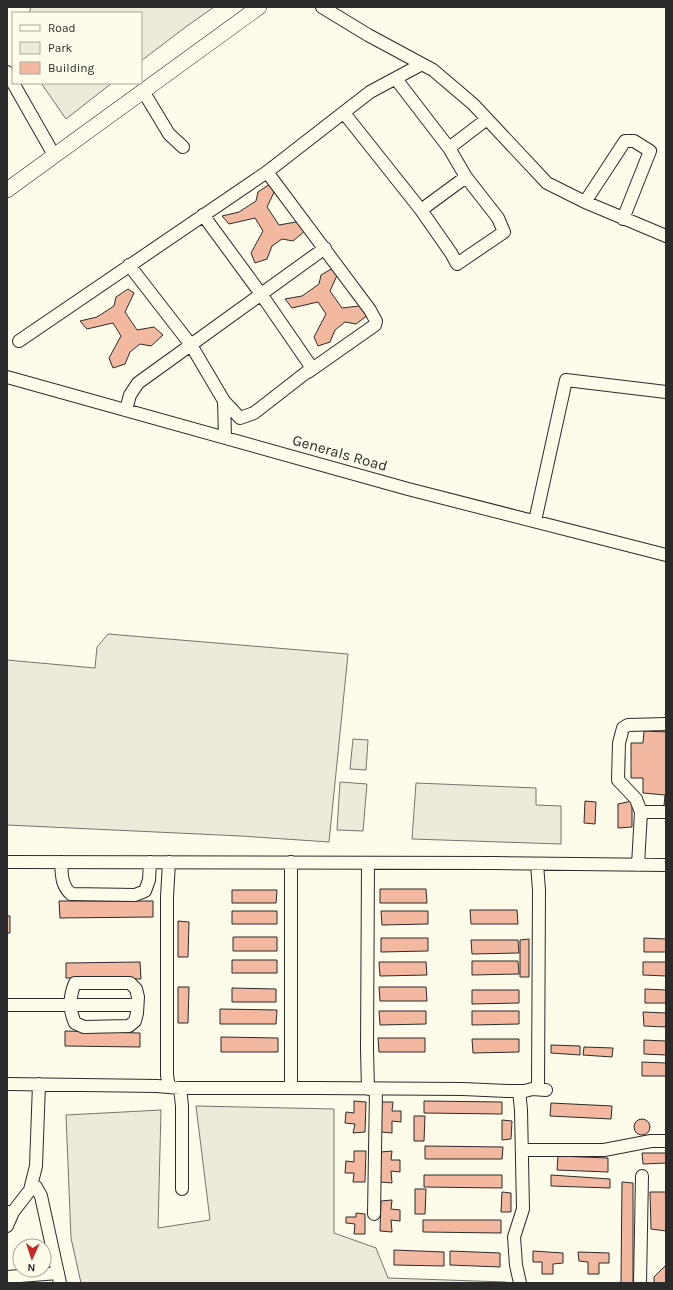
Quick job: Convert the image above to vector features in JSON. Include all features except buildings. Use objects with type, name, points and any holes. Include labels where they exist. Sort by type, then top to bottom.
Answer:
[{"type":"main road","points":[[7,190],[259,7]]},
{"type":"street","points":[[322,7],[368,35],[433,70],[474,104],[547,183],[623,219],[666,236]]},
{"type":"street","points":[[19,341],[267,172],[370,92],[422,64]]},
{"type":"street","points":[[7,72],[12,81]]},
{"type":"street","points":[[344,113],[421,210],[457,264],[504,232],[498,218],[466,177],[449,148],[396,78]]},
{"type":"street","points":[[14,84],[54,155]]},
{"type":"street","points":[[143,91],[169,134],[183,147]]},
{"type":"street","points":[[449,148],[487,119]]},
{"type":"street","points":[[585,202],[625,141],[634,141],[650,151],[623,219]]},
{"type":"street","points":[[129,265],[191,345],[224,401],[240,418],[254,413],[308,372],[375,325],[376,321],[370,310],[325,248],[267,172]]},
{"type":"street","points":[[421,210],[466,177]]},
{"type":"street","points":[[203,215],[261,294],[312,368],[308,372]]},
{"type":"street","points":[[126,410],[130,395],[138,383],[325,248]]},
{"type":"street","name":"Generals Road","points":[[7,377],[408,489],[666,555]]},
{"type":"street","points":[[535,521],[566,380],[666,392]]},
{"type":"street","points":[[224,401],[224,437]]},
{"type":"street","points":[[638,865],[641,812],[636,799],[618,780],[619,743],[623,728],[628,725],[666,724]]},
{"type":"street","points":[[641,812],[666,812]]},
{"type":"street","points":[[7,862],[291,862],[666,865]]},
{"type":"street","points":[[61,862],[62,881],[66,890],[71,894],[135,895],[146,891],[149,880],[150,862]]},
{"type":"street","points":[[169,862],[167,897],[167,1075],[175,1088],[182,1106],[182,1189]]},
{"type":"street","points":[[291,862],[291,1088]]},
{"type":"street","points":[[368,863],[366,1050],[372,1089],[374,1214]]},
{"type":"street","points":[[7,1084],[175,1088],[519,1091],[542,1089],[538,864]]},
{"type":"street","points":[[76,983],[130,983],[136,989],[138,997],[138,1014],[136,1021],[129,1026],[84,1027],[75,1023],[71,1015],[70,1005],[72,991],[76,983]]},
{"type":"street","points":[[7,1004],[137,1005]]},
{"type":"street","points":[[30,1190],[36,1166],[39,1084]]},
{"type":"street","points":[[519,1091],[521,1110],[523,1209],[514,1237],[516,1265],[520,1283]]},
{"type":"street","points":[[522,1150],[604,1150],[651,1141],[666,1141]]},
{"type":"street","points":[[640,1283],[642,1176]]},
{"type":"street","points":[[7,1226],[10,1212],[30,1190],[36,1187],[41,1196],[59,1278],[7,1277]]},
{"type":"green space","points":[[31,7],[214,7],[142,60],[142,12],[29,12]]},
{"type":"green space","points":[[42,84],[111,84],[66,119]]},
{"type":"green space","points":[[108,634],[348,654],[329,842],[241,836],[7,825],[7,660],[95,668],[97,647]]},
{"type":"green space","points":[[353,739],[368,740],[366,770],[350,769]]},
{"type":"green space","points":[[340,782],[367,784],[363,831],[337,830]]},
{"type":"green space","points":[[416,783],[536,788],[536,805],[561,806],[561,844],[412,839]]},
{"type":"green space","points":[[196,1106],[334,1109],[334,1233],[376,1248],[388,1278],[506,1283],[81,1283],[71,1238],[66,1115],[161,1110],[158,1228],[210,1220]]}]
